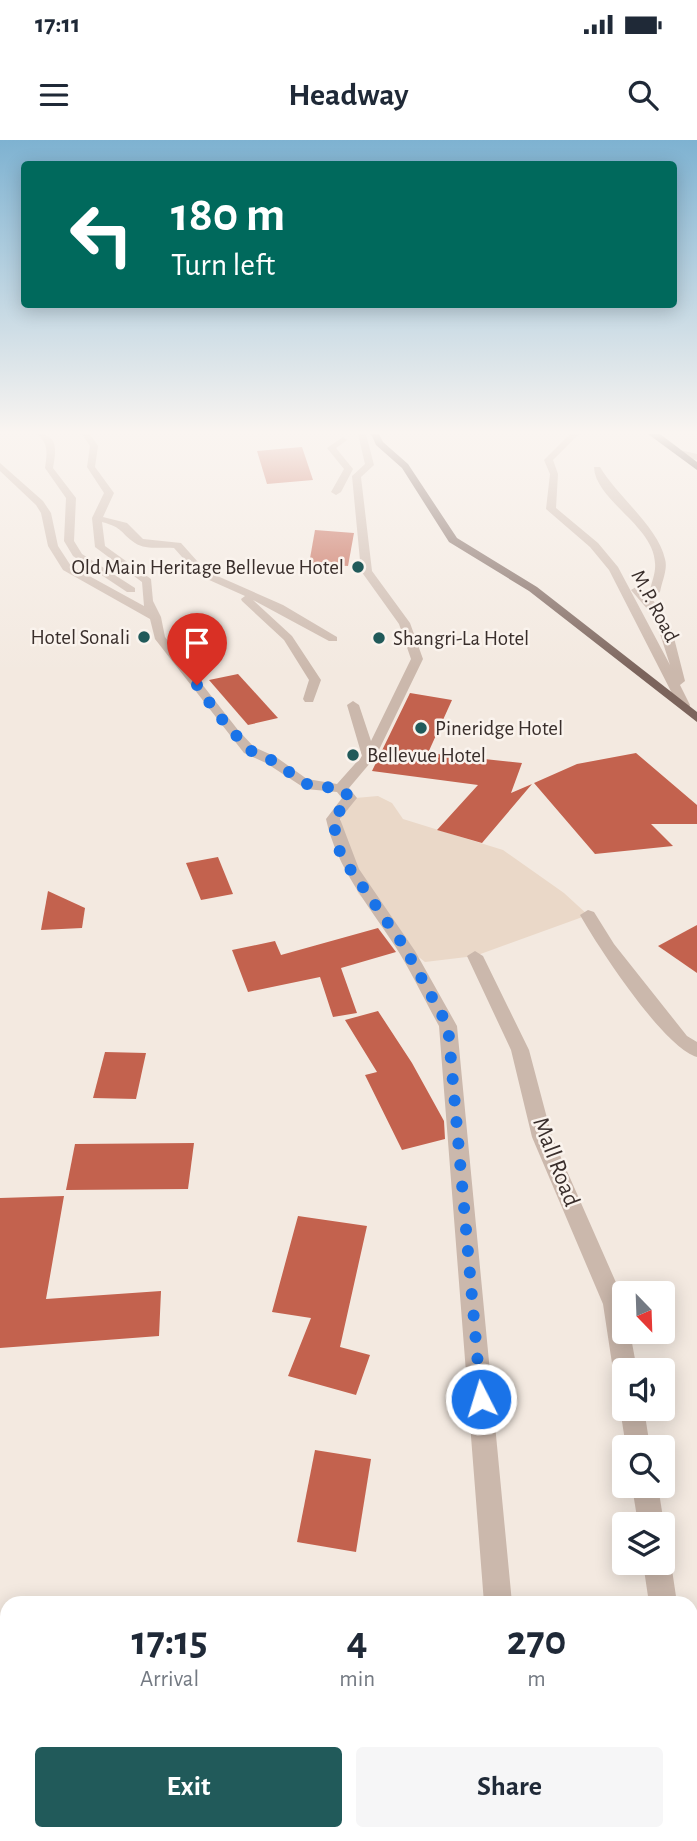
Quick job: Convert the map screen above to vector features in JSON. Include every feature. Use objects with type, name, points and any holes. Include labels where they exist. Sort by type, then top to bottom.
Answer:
[{"type":"main road","points":[[436,513],[453,540],[533,589],[684,705],[697,719]]},
{"type":"street","points":[[46,513],[53,546],[67,568],[155,617]]},
{"type":"street","points":[[70,513],[69,541],[78,556],[147,601]]},
{"type":"street","points":[[99,513],[97,518],[100,547],[146,581],[147,601],[155,617],[159,637],[206,695],[212,708],[249,750],[271,760],[310,786],[341,799]]},
{"type":"street","points":[[359,513],[365,545],[362,560],[370,579],[409,625],[417,659],[405,678],[397,701],[369,756],[341,799],[333,819],[338,848],[354,876],[402,943],[448,1026],[497,1596]]},
{"type":"street","name":"M.P. Road","points":[[556,513],[594,545],[618,577],[684,705]]},
{"type":"street","points":[[629,513],[643,530],[659,558],[655,592],[646,595]]},
{"type":"street","points":[[97,518],[124,524],[139,541],[177,545],[202,573],[279,607],[333,639]]},
{"type":"street","points":[[618,577],[646,595],[670,639],[684,705]]},
{"type":"street","points":[[236,590],[288,638],[315,680],[309,699]]},
{"type":"street","points":[[353,705],[369,756]]},
{"type":"street","points":[[588,915],[607,947],[681,1040],[697,1051]]},
{"type":"street","name":"Mall Road","points":[[475,956],[520,1050],[542,1137],[614,1304],[623,1358]]},
{"type":"street","points":[[659,1575],[662,1596]]},
{"type":"shaded area","points":[[378,796],[392,803],[403,819],[503,850],[564,893],[588,915],[475,956],[425,962],[400,942],[358,893],[338,837],[344,799]]},
{"type":"building","points":[[315,530],[354,533],[348,566],[309,564]]},
{"type":"building","points":[[238,674],[278,718],[248,725],[209,680]]},
{"type":"building","points":[[410,693],[452,700],[428,753],[522,763],[511,793],[532,784],[482,843],[437,830],[478,785],[372,771]]},
{"type":"building","points":[[636,753],[697,805],[697,824],[651,824],[673,846],[595,854],[534,783],[577,764]]},
{"type":"building","points":[[218,857],[233,894],[201,900],[186,863]]},
{"type":"building","points":[[48,891],[85,908],[82,928],[41,930]]},
{"type":"building","points":[[697,925],[697,973],[658,946]]},
{"type":"building","points":[[378,928],[396,952],[341,968],[357,1013],[333,1017],[320,977],[248,992],[232,950],[275,941],[281,955]]},
{"type":"building","points":[[378,1011],[412,1063],[444,1121],[445,1139],[402,1150],[365,1075],[377,1072],[345,1020]]},
{"type":"building","points":[[105,1052],[146,1053],[136,1099],[93,1098]]},
{"type":"building","points":[[194,1143],[188,1189],[66,1190],[75,1144]]},
{"type":"building","points":[[64,1196],[46,1299],[161,1291],[159,1336],[0,1348],[0,1198]]},
{"type":"building","points":[[298,1216],[367,1226],[340,1347],[370,1355],[356,1395],[288,1376],[311,1318],[272,1312]]},
{"type":"building","points":[[315,1450],[371,1459],[356,1552],[297,1542]]},
{"type":"place","name":"Old Main Heritage Bellevue Hotel","points":[[358,567]]},
{"type":"place","name":"Hotel Sonali","points":[[144,637]]},
{"type":"place","name":"Shangri-La Hotel","points":[[379,638]]},
{"type":"place","name":"Pineridge Hotel","points":[[421,728]]},
{"type":"place","name":"Bellevue Hotel","points":[[353,755]]},
{"type":"route","points":[[197,685],[212,708],[249,750],[271,760],[310,786],[341,788],[350,798],[333,819],[338,848],[354,876],[402,943],[448,1026],[481,1399]]}]
